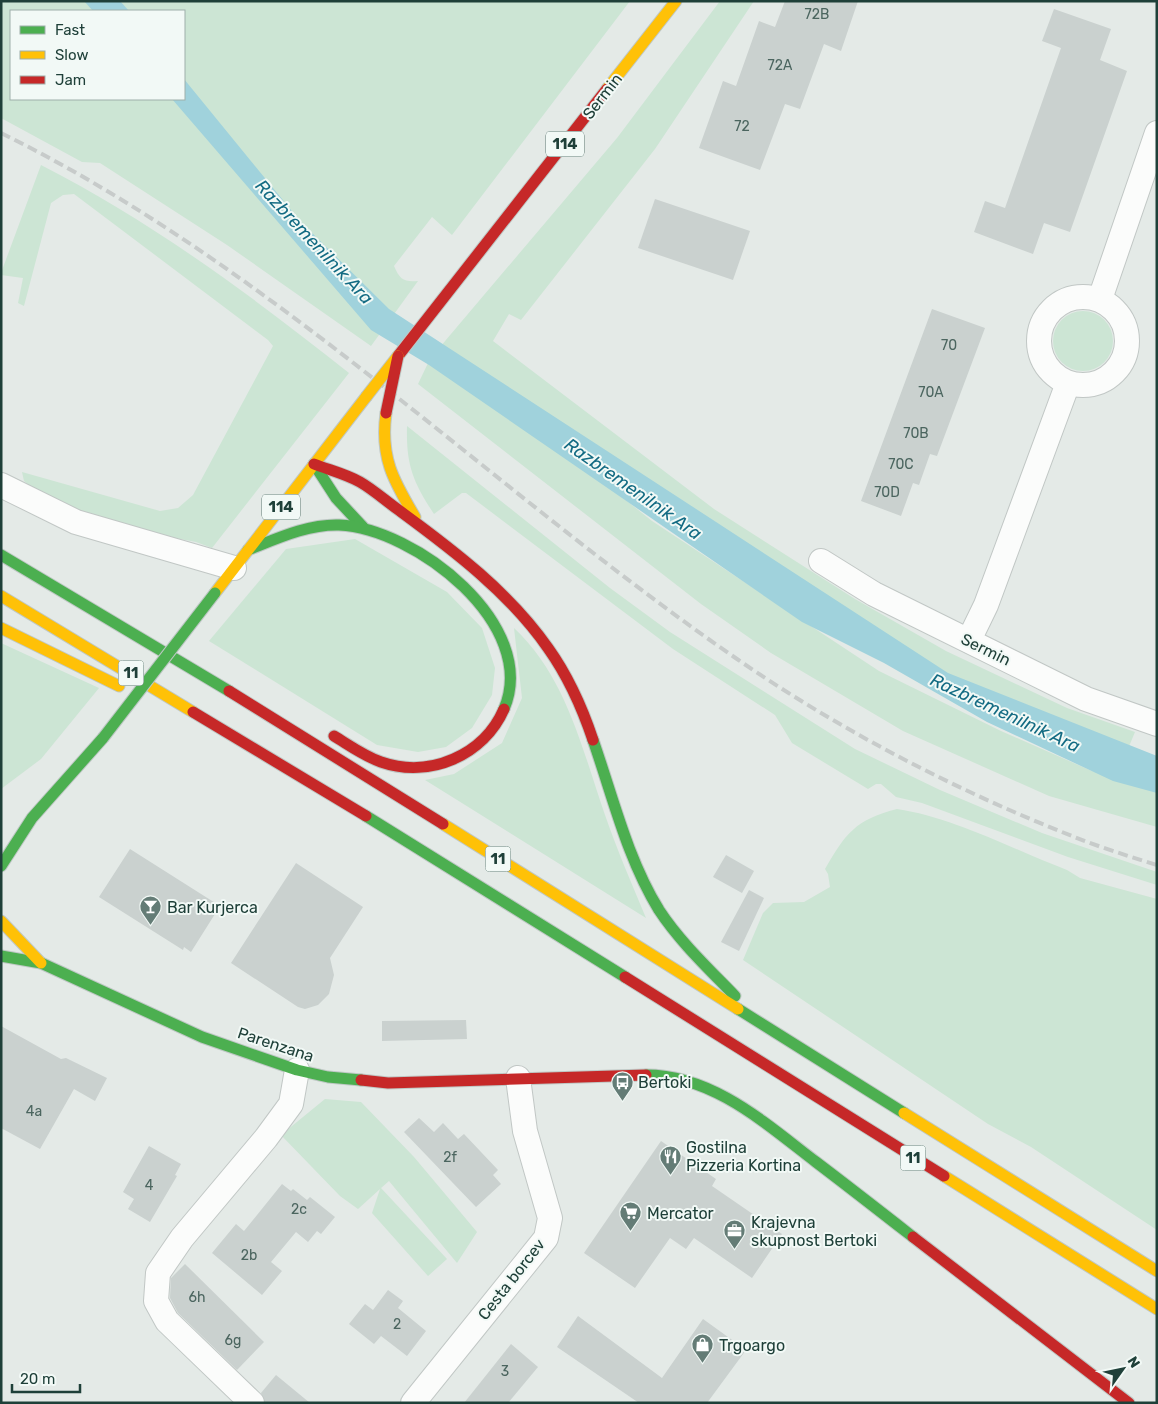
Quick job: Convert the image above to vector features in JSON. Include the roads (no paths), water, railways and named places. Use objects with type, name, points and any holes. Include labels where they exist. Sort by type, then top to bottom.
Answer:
[{"type":"main road","name":"Sermin","points":[[398,356],[676,1]]},
{"type":"main road","name":"114","points":[[1,866],[32,818],[103,738],[398,356]]},
{"type":"main road","points":[[398,356],[382,434],[386,464],[419,525]]},
{"type":"main road","points":[[314,464],[354,479],[419,525],[486,581],[532,628],[562,668],[587,723],[634,862],[652,899],[695,954],[764,1026]]},
{"type":"main road","points":[[314,464],[336,500],[363,527]]},
{"type":"main road","points":[[241,559],[298,530],[339,525],[363,527],[393,539],[420,555],[468,592],[489,616],[506,645],[511,667],[511,689],[497,725],[468,753],[431,767],[387,764],[357,750],[324,730]]},
{"type":"main road","name":"11","points":[[1,555],[231,692],[1157,1271]]},
{"type":"main road","name":"11","points":[[1,596],[260,751],[1157,1309]]},
{"type":"main road","points":[[1,628],[46,648],[147,701]]},
{"type":"main road","points":[[231,692],[264,699]]},
{"type":"main road","points":[[164,709],[260,751]]},
{"type":"main road","name":"114","points":[[9,828],[32,818]]},
{"type":"main road","name":"Parenzana","points":[[1,921],[41,963]]},
{"type":"main road","name":"Parenzana","points":[[1,956],[41,963],[202,1037],[297,1070],[328,1077],[388,1083],[662,1075],[690,1082],[721,1094],[770,1127],[1129,1403]]},
{"type":"street","points":[[1100,299],[1157,133]]},
{"type":"street","points":[[1080,296],[1100,299],[1112,307],[1125,326],[1128,336],[1126,355],[1116,371],[1106,379],[1094,384],[1068,383],[1048,368],[1042,358],[1039,346],[1043,322],[1054,308],[1069,299],[1080,296]]},
{"type":"street","points":[[969,640],[986,605],[1068,383]]},
{"type":"street","points":[[1,486],[76,522],[241,559]]},
{"type":"street","name":"Sermin","points":[[821,561],[874,594],[1086,699],[1157,724]]},
{"type":"street","points":[[252,1403],[167,1321],[156,1301],[158,1273],[182,1238],[266,1138],[291,1104],[297,1070]]},
{"type":"street","name":"Cesta borcev","points":[[413,1403],[546,1238],[550,1218],[525,1131],[518,1078]]},
{"type":"water","points":[[84,1],[120,1],[128,10],[92,10]]},
{"type":"water","name":"Razbremenilnik Ara","points":[[185,80],[300,221],[389,309],[948,673],[1157,756],[1157,793],[1113,781],[987,722],[884,663],[802,622],[429,365],[371,330],[173,100],[185,100]]},
{"type":"railway","points":[[1,133],[101,187],[196,248],[288,313],[645,593],[776,685],[857,734],[942,779],[1082,840],[1157,865]]},
{"type":"place","name":"Bar Kurjerca","points":[[151,926]]},
{"type":"place","name":"Bertoki","points":[[622,1101]]},
{"type":"place","name":"Gostilna Pizzeria Kortina","points":[[670,1175]]},
{"type":"place","name":"Mercator","points":[[631,1232]]},
{"type":"place","name":"Krajevna skupnost Bertoki","points":[[735,1250]]},
{"type":"place","name":"Trgoargo","points":[[703,1364]]}]
